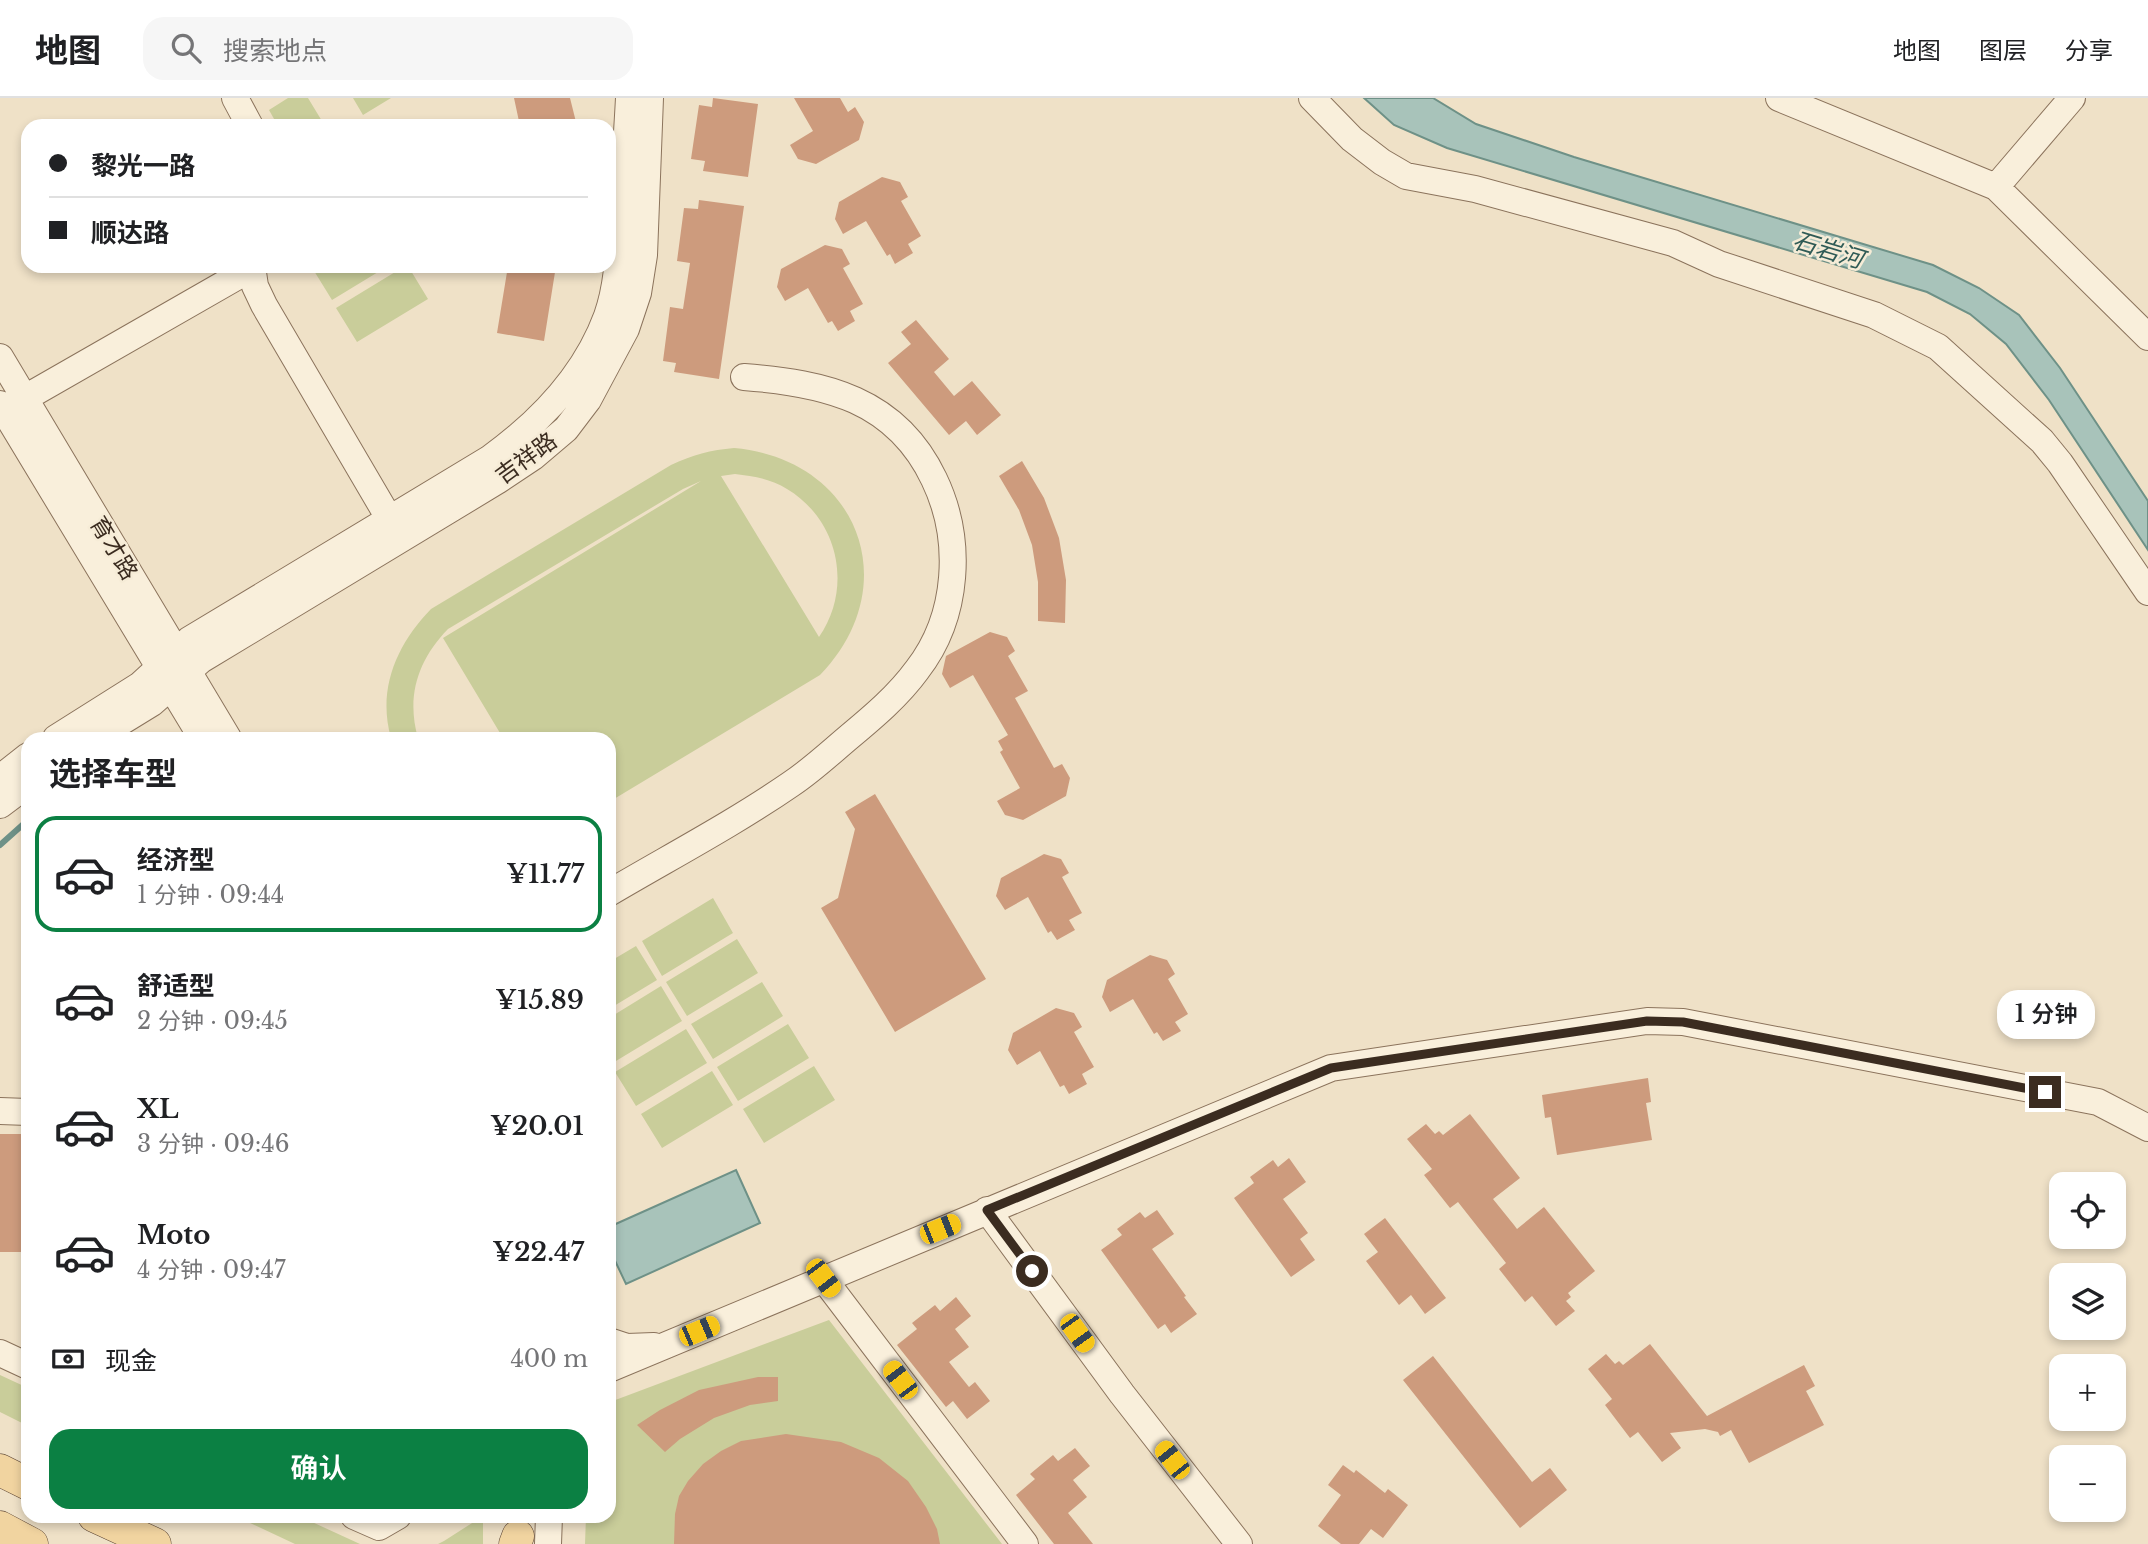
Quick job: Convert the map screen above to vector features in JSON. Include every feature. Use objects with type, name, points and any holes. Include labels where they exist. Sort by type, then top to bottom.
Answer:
[{"type":"main road","points":[[0,1470],[21,1480]]},
{"type":"main road","points":[[109,1523],[155,1544]]},
{"type":"main road","points":[[0,1527],[32,1544]]},
{"type":"street","points":[[235,98],[246,119]]},
{"type":"street","name":"吉祥路","points":[[173,669],[497,481],[533,457],[566,429],[588,400],[610,363],[626,329],[638,293],[644,256],[650,98]]},
{"type":"street","points":[[1312,98],[1352,139],[1406,176],[1475,189],[1673,243],[1719,264],[1874,315],[1938,347],[2042,441],[2148,592]]},
{"type":"street","points":[[1779,98],[1996,187],[2148,337]]},
{"type":"street","points":[[1996,187],[2072,98]]},
{"type":"street","name":"吉祥路","points":[[173,669],[217,622],[390,520],[519,437],[545,412],[572,379],[593,346],[607,316],[616,280],[625,106]]},
{"type":"street","points":[[12,401],[241,273]]},
{"type":"street","points":[[253,273],[255,286],[264,305],[390,520]]},
{"type":"street","name":"育才路","points":[[0,357],[12,401],[173,669],[223,732]]},
{"type":"street","points":[[616,889],[789,785],[877,713],[929,653],[947,606],[954,554],[952,532],[935,481],[923,458],[904,433],[874,411],[839,393],[810,384],[744,377]]},
{"type":"street","points":[[65,732],[173,669]]},
{"type":"street","points":[[105,732],[152,703],[173,669]]},
{"type":"street","name":"育才路","points":[[173,669],[199,732]]},
{"type":"street","points":[[0,778],[21,762]]},
{"type":"street","points":[[0,805],[21,789]]},
{"type":"street","points":[[616,1366],[1331,1068],[1647,1021],[1683,1022],[2098,1102],[2148,1128]]},
{"type":"street","points":[[0,1111],[21,1112]]},
{"type":"street","points":[[987,1210],[1122,1394],[1239,1544]]},
{"type":"street","points":[[823,1278],[1025,1544]]},
{"type":"street","points":[[616,1343],[642,1347],[676,1341]]},
{"type":"street","points":[[0,1353],[21,1363]]},
{"type":"street","points":[[370,1523],[379,1527],[386,1523]]},
{"type":"street","points":[[548,1544],[549,1523]]},
{"type":"green space","points":[[288,98],[308,98],[321,119],[274,119],[269,110]]},
{"type":"green space","points":[[353,98],[391,98],[363,115]]},
{"type":"green space","points":[[315,273],[376,273],[332,300]]},
{"type":"green space","points":[[394,273],[412,273],[428,299],[357,342],[336,308]]},
{"type":"green space","points":[[734,448],[777,457],[812,475],[839,501],[856,532],[864,567],[861,603],[846,640],[820,675],[616,798],[616,732],[499,732],[443,638],[701,481],[683,489],[448,629],[429,653],[417,679],[413,708],[417,732],[390,732],[387,702],[393,668],[408,637],[431,609],[671,465],[709,452]],"holes":[[[735,474],[755,477],[781,486],[805,502],[819,518],[829,537],[838,577],[836,598],[830,618],[819,637],[721,476]]]},
{"type":"green space","points":[[713,898],[733,933],[662,976],[642,941]]},
{"type":"green space","points":[[737,939],[758,973],[687,1016],[666,982]]},
{"type":"green space","points":[[636,946],[657,980],[616,1005],[616,958]]},
{"type":"green space","points":[[762,982],[783,1016],[713,1059],[691,1024]]},
{"type":"green space","points":[[661,986],[682,1021],[616,1061],[616,1014]]},
{"type":"green space","points":[[788,1024],[809,1058],[738,1101],[717,1067]]},
{"type":"green space","points":[[686,1029],[707,1063],[636,1106],[616,1071]]},
{"type":"green space","points":[[814,1066],[835,1100],[764,1143],[743,1109]]},
{"type":"green space","points":[[712,1071],[733,1105],[662,1148],[641,1114]]},
{"type":"green space","points":[[829,1320],[1002,1544],[585,1544],[586,1523],[616,1523],[616,1400]]},
{"type":"green space","points":[[0,1375],[21,1385],[21,1422],[0,1412]]},
{"type":"green space","points":[[250,1523],[314,1523],[360,1544],[295,1544]]},
{"type":"green space","points":[[472,1523],[483,1523],[483,1544],[438,1544]]},
{"type":"water","name":"石岩河","points":[[1364,98],[1433,98],[1476,124],[1574,157],[1933,265],[1979,288],[2019,315],[2060,368],[2148,501],[2148,550],[2049,400],[2006,344],[1970,314],[1927,292],[1447,148],[1394,125]]},
{"type":"water","points":[[736,1170],[760,1223],[626,1284],[616,1263],[616,1224]]},
{"type":"building","points":[[514,98],[570,98],[575,119],[518,119]]},
{"type":"building","points":[[713,98],[758,104],[748,177],[703,171],[705,161],[691,159],[699,105],[712,107]]},
{"type":"building","points":[[794,98],[840,98],[848,112],[855,107],[864,122],[859,140],[816,164],[798,159],[790,145],[813,131]]},
{"type":"building","points":[[882,177],[900,182],[908,197],[901,201],[921,236],[908,244],[913,253],[895,264],[890,254],[887,256],[866,221],[843,234],[835,219],[839,202]]},
{"type":"building","points":[[699,200],[744,206],[719,379],[674,372],[676,363],[663,361],[670,307],[683,309],[690,263],[677,261],[684,208],[698,209]]},
{"type":"building","points":[[825,245],[842,249],[850,264],[843,268],[863,304],[850,311],[855,321],[838,331],[832,321],[828,323],[808,288],[785,301],[777,287],[781,269]]},
{"type":"building","points":[[507,273],[555,273],[544,341],[497,333]]},
{"type":"building","points":[[916,320],[949,359],[934,372],[954,396],[972,381],[1001,415],[977,435],[966,421],[949,435],[888,363],[911,344],[901,332]]},
{"type":"building","points":[[1022,461],[1044,498],[1059,538],[1066,580],[1065,623],[1038,621],[1038,582],[1032,545],[1019,510],[999,476]]},
{"type":"building","points":[[990,632],[1007,637],[1015,651],[1008,656],[1028,691],[1015,698],[1054,768],[1062,764],[1070,778],[1066,796],[1023,820],[1005,815],[997,801],[1020,788],[1000,752],[1003,750],[998,741],[1008,735],[973,675],[950,688],[942,674],[946,656]]},
{"type":"building","points":[[875,794],[986,979],[895,1032],[821,908],[838,898],[855,829],[845,812]]},
{"type":"building","points":[[1044,854],[1061,859],[1069,873],[1062,877],[1082,913],[1069,920],[1075,930],[1057,940],[1051,931],[1048,933],[1028,897],[1005,910],[996,896],[1001,878]]},
{"type":"building","points":[[1150,955],[1167,960],[1175,974],[1168,979],[1188,1014],[1175,1022],[1181,1031],[1163,1041],[1157,1032],[1154,1034],[1133,999],[1110,1012],[1102,997],[1107,980]]},
{"type":"building","points":[[1056,1008],[1074,1013],[1082,1027],[1074,1032],[1094,1067],[1082,1074],[1087,1084],[1069,1094],[1064,1085],[1060,1087],[1040,1051],[1017,1065],[1008,1050],[1013,1033]]},
{"type":"building","points":[[1648,1078],[1651,1102],[1646,1103],[1652,1140],[1557,1155],[1551,1117],[1545,1118],[1542,1095]]},
{"type":"building","points":[[1470,1114],[1520,1178],[1493,1199],[1517,1229],[1544,1207],[1595,1271],[1568,1293],[1571,1297],[1566,1301],[1575,1311],[1556,1326],[1532,1296],[1525,1302],[1499,1269],[1506,1263],[1458,1202],[1450,1208],[1424,1175],[1432,1169],[1407,1139],[1426,1124],[1435,1134],[1439,1131],[1443,1135]]},
{"type":"building","points":[[0,1134],[21,1134],[21,1252],[0,1252]]},
{"type":"building","points":[[1289,1158],[1306,1182],[1283,1199],[1308,1233],[1300,1239],[1315,1260],[1291,1277],[1234,1198],[1254,1183],[1250,1177],[1273,1160],[1278,1167]]},
{"type":"building","points":[[1157,1210],[1174,1234],[1152,1249],[1197,1314],[1171,1333],[1165,1324],[1158,1329],[1101,1250],[1122,1235],[1117,1229],[1140,1212],[1145,1218]]},
{"type":"building","points":[[1385,1218],[1446,1298],[1425,1314],[1411,1295],[1399,1305],[1366,1261],[1378,1252],[1364,1234]]},
{"type":"building","points":[[956,1297],[971,1316],[955,1329],[969,1347],[949,1362],[969,1387],[975,1382],[990,1401],[967,1419],[953,1401],[946,1407],[897,1345],[917,1329],[912,1323],[935,1305],[940,1311]]},
{"type":"building","points":[[1650,1344],[1707,1416],[1804,1365],[1815,1386],[1806,1391],[1824,1425],[1749,1463],[1731,1430],[1720,1436],[1718,1432],[1705,1429],[1670,1433],[1681,1448],[1662,1462],[1638,1432],[1630,1438],[1605,1405],[1612,1399],[1588,1369],[1606,1354],[1615,1364],[1619,1361],[1623,1365]]},
{"type":"building","points":[[1433,1356],[1532,1482],[1550,1468],[1567,1490],[1520,1528],[1403,1380]]},
{"type":"building","points":[[758,1377],[778,1377],[778,1401],[750,1405],[714,1418],[680,1439],[665,1452],[637,1425],[699,1390]]},
{"type":"building","points":[[786,1434],[841,1442],[879,1458],[908,1481],[926,1507],[937,1529],[940,1544],[674,1544],[675,1514],[679,1496],[703,1464],[741,1441]]},
{"type":"building","points":[[1075,1448],[1090,1466],[1073,1480],[1087,1497],[1068,1513],[1093,1544],[1054,1544],[1016,1495],[1035,1479],[1030,1474],[1053,1455],[1058,1461]]},
{"type":"building","points":[[1343,1465],[1354,1473],[1356,1470],[1385,1493],[1388,1489],[1408,1505],[1383,1538],[1371,1529],[1359,1544],[1341,1544],[1318,1526],[1341,1495],[1328,1485]]},
{"type":"waterway","points":[[0,845],[21,826]]},
{"type":"route","points":[[1032,1271],[987,1210],[1331,1068],[1647,1021],[1683,1022],[2045,1092]]}]
